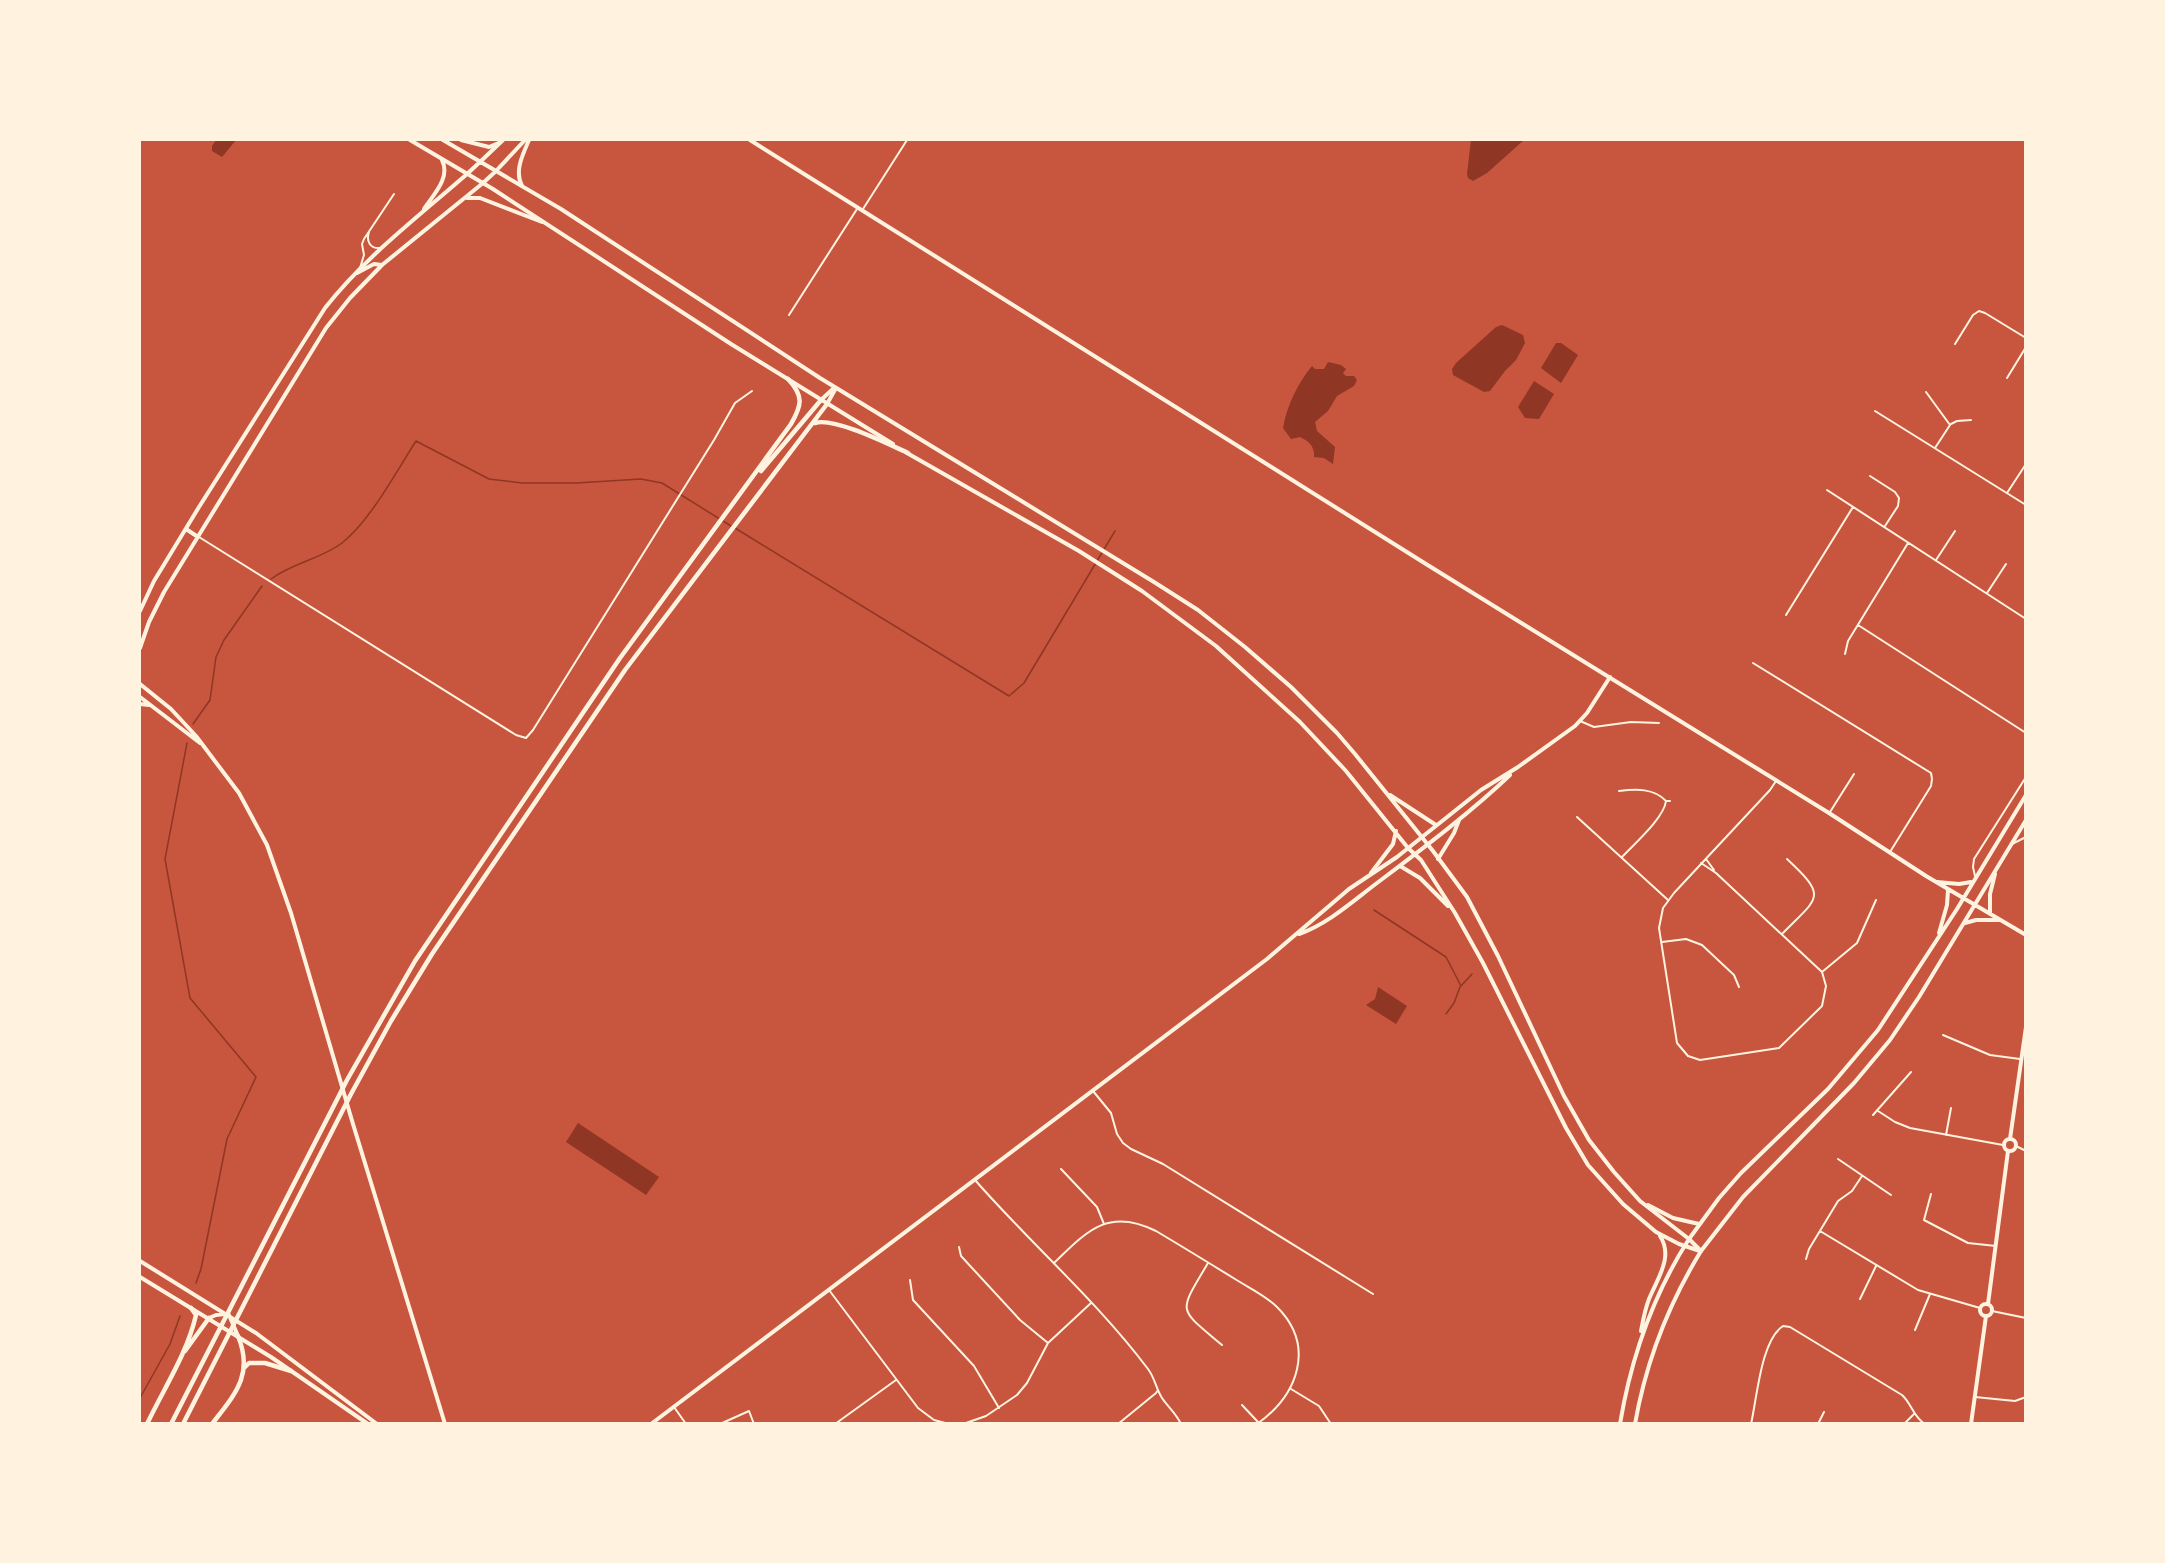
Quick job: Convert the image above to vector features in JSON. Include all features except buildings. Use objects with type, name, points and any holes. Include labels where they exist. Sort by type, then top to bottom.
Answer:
[{"type":"highway","points":[[171,1424],[380,1020],[428,943],[620,658],[722,520],[796,414],[800,396],[796,387],[788,380]]},
{"type":"highway","points":[[750,481],[773,458],[821,400]]},
{"type":"highway","points":[[183,1424],[351,1094],[391,1021],[443,938],[625,670],[827,404]]},
{"type":"highway","points":[[812,425],[820,421],[836,425],[863,433],[908,453]]},
{"type":"highway","points":[[147,1424],[181,1358],[196,1316],[195,1310],[191,1308]]},
{"type":"highway","points":[[181,1358],[209,1318]]},
{"type":"highway","points":[[212,1424],[238,1389],[244,1368],[243,1351],[238,1336]]},
{"type":"highway","points":[[244,1368],[249,1363],[260,1363],[291,1371]]},
{"type":"main road","points":[[410,140],[483,183],[827,404],[1101,565],[1178,617],[1260,684],[1334,758],[1408,848],[1421,860],[1455,913],[1496,987],[1575,1145],[1588,1164],[1609,1189],[1656,1232],[1701,1251]]},
{"type":"main road","points":[[443,140],[522,186],[836,387],[1198,610],[1291,687],[1337,733],[1387,793],[1467,897],[1503,966],[1564,1095],[1589,1140],[1640,1201],[1701,1251]]},
{"type":"main road","points":[[461,140],[489,147],[502,141]]},
{"type":"main road","points":[[140,648],[159,602],[326,328],[350,298],[382,266],[466,198],[527,140]]},
{"type":"main road","points":[[522,186],[518,174],[527,140]]},
{"type":"main road","points":[[750,140],[1829,813],[1948,890],[2025,934]]},
{"type":"main road","points":[[140,611],[154,581],[310,329],[349,279],[380,248],[502,141]]},
{"type":"main road","points":[[420,214],[440,187],[444,177],[445,164],[438,156]]},
{"type":"main road","points":[[466,198],[480,198],[545,224]]},
{"type":"main road","points":[[349,279],[372,264],[382,266]]},
{"type":"main road","points":[[821,400],[836,387]]},
{"type":"main road","points":[[827,404],[836,387]]},
{"type":"main road","points":[[186,529],[198,537]]},
{"type":"main road","points":[[651,1424],[1093,1091],[1298,934],[1309,922],[1371,873],[1408,848],[1481,790],[1563,736],[1580,721],[1610,677]]},
{"type":"main road","points":[[140,684],[178,716],[205,747],[251,813],[267,845],[280,878],[445,1424]]},
{"type":"main road","points":[[140,697],[205,747]]},
{"type":"main road","points":[[140,704],[152,706]]},
{"type":"main road","points":[[1298,934],[1313,929],[1400,866],[1459,820],[1518,767]]},
{"type":"main road","points":[[1387,793],[1436,825]]},
{"type":"main road","points":[[1620,1424],[1629,1377],[1640,1341],[1658,1296],[1689,1239],[1741,1173],[1828,1089],[1878,1030],[1937,940],[2025,795]]},
{"type":"main road","points":[[1438,859],[1459,820]]},
{"type":"main road","points":[[1635,1424],[1645,1378],[1659,1333],[1677,1293],[1701,1251],[1743,1197],[1854,1083],[1879,1054],[1909,1013],[2025,820]]},
{"type":"main road","points":[[1371,873],[1393,844],[1396,831]]},
{"type":"main road","points":[[1400,866],[1428,884],[1455,913]]},
{"type":"main road","points":[[1990,914],[1989,902],[1996,870]]},
{"type":"main road","points":[[1936,882],[1959,884],[1971,881]]},
{"type":"main road","points":[[1937,940],[1947,905],[1948,890]]},
{"type":"main road","points":[[1964,923],[1976,920],[2000,920]]},
{"type":"main road","points":[[2010,1139],[2025,1028]]},
{"type":"main road","points":[[1971,1424],[1986,1316],[1992,1311],[1988,1304],[2008,1151],[2003,1145],[2006,1140],[2010,1139]]},
{"type":"main road","points":[[2008,1151],[2014,1150],[2016,1146],[2010,1139]]},
{"type":"main road","points":[[1640,1201],[1673,1218],[1700,1223]]},
{"type":"main road","points":[[1640,1341],[1644,1316],[1665,1258],[1665,1245],[1656,1232]]},
{"type":"main road","points":[[140,1261],[228,1313],[274,1345],[377,1424]]},
{"type":"main road","points":[[140,1277],[238,1336],[368,1424]]},
{"type":"main road","points":[[1986,1316],[1981,1313],[1980,1308],[1988,1304]]},
{"type":"main road","points":[[209,1318],[228,1313]]},
{"type":"main road","points":[[228,1313],[238,1336]]},
{"type":"street","points":[[789,315],[907,140]]},
{"type":"street","points":[[360,268],[364,255],[362,242],[394,194]]},
{"type":"street","points":[[372,227],[368,235],[369,243],[374,248],[380,248]]},
{"type":"street","points":[[1955,344],[1972,315],[1979,311],[2025,338]]},
{"type":"street","points":[[2007,378],[2025,347]]},
{"type":"street","points":[[198,537],[516,735],[526,738],[735,403],[752,391]]},
{"type":"street","points":[[1926,392],[1950,425]]},
{"type":"street","points":[[1875,411],[2025,505]]},
{"type":"street","points":[[1935,448],[1950,425],[1957,421],[1971,420]]},
{"type":"street","points":[[2007,493],[2025,464]]},
{"type":"street","points":[[1870,476],[1895,492],[1899,498],[1898,506],[1884,527]]},
{"type":"street","points":[[1827,490],[2025,619]]},
{"type":"street","points":[[1786,615],[1853,507]]},
{"type":"street","points":[[1936,560],[1955,531]]},
{"type":"street","points":[[1845,654],[1848,641],[1908,543]]},
{"type":"street","points":[[1987,593],[2006,564]]},
{"type":"street","points":[[1858,625],[2025,733]]},
{"type":"street","points":[[1753,663],[1930,773],[1931,786],[1890,853]]},
{"type":"street","points":[[1580,721],[1594,727],[1631,722],[1659,723]]},
{"type":"street","points":[[1829,813],[1854,774]]},
{"type":"street","points":[[1975,876],[1972,867],[1974,859],[2025,777]]},
{"type":"street","points":[[1701,863],[1716,873],[1822,972],[1826,986],[1821,1006],[1779,1048],[1704,1060],[1695,1059],[1683,1053],[1677,1043],[1659,921],[1668,900],[1701,863],[1706,859],[1776,781]]},
{"type":"street","points":[[1619,791],[1647,790],[1668,801],[1648,830],[1621,858]]},
{"type":"street","points":[[1577,817],[1668,900]]},
{"type":"street","points":[[2010,845],[2025,837]]},
{"type":"street","points":[[1706,859],[1716,873]]},
{"type":"street","points":[[1782,934],[1812,902],[1815,894],[1813,885],[1787,859]]},
{"type":"street","points":[[1822,972],[1857,943],[1876,900]]},
{"type":"street","points":[[1661,942],[1686,939],[1702,945],[1734,975],[1739,987]]},
{"type":"street","points":[[1943,1035],[1990,1055],[2021,1059]]},
{"type":"street","points":[[1873,1115],[1911,1072]]},
{"type":"street","points":[[1093,1091],[1111,1113],[1117,1134],[1131,1149],[1163,1164],[1373,1294]]},
{"type":"street","points":[[1946,1135],[1951,1108]]},
{"type":"street","points":[[1878,1111],[1910,1128],[2003,1145]]},
{"type":"street","points":[[2016,1146],[2025,1151]]},
{"type":"street","points":[[1838,1159],[1891,1194]]},
{"type":"street","points":[[1061,1169],[1097,1207],[1104,1224]]},
{"type":"street","points":[[1806,1259],[1809,1249],[1838,1201],[1852,1191],[1862,1176]]},
{"type":"street","points":[[975,1180],[1091,1303],[1150,1371],[1158,1390],[1180,1424]]},
{"type":"street","points":[[1931,1194],[1924,1220],[1968,1243],[1996,1246]]},
{"type":"street","points":[[1054,1263],[1087,1232],[1104,1224],[1129,1222],[1156,1231],[1267,1299],[1287,1319],[1294,1332],[1297,1366],[1291,1389],[1272,1413],[1258,1423],[1242,1405]]},
{"type":"street","points":[[1820,1231],[1910,1286],[1980,1308]]},
{"type":"street","points":[[959,1247],[961,1256],[1020,1320],[1048,1343]]},
{"type":"street","points":[[1208,1263],[1186,1300],[1185,1310],[1190,1318],[1222,1345]]},
{"type":"street","points":[[1860,1299],[1877,1266]]},
{"type":"street","points":[[910,1280],[913,1300],[974,1366],[999,1408]]},
{"type":"street","points":[[829,1290],[923,1413],[940,1423],[949,1424]]},
{"type":"street","points":[[1915,1330],[1930,1294]]},
{"type":"street","points":[[963,1424],[981,1419],[1013,1398],[1027,1383],[1048,1343],[1091,1303]]},
{"type":"street","points":[[1992,1311],[2025,1318]]},
{"type":"street","points":[[1751,1424],[1767,1348],[1778,1329],[1783,1326],[1790,1327],[1902,1395],[1909,1401],[1914,1414],[1925,1424]]},
{"type":"street","points":[[836,1424],[896,1380]]},
{"type":"street","points":[[1291,1389],[1319,1406],[1331,1424]]},
{"type":"street","points":[[1118,1424],[1158,1390]]},
{"type":"street","points":[[1974,1397],[2015,1401],[2025,1397]]},
{"type":"street","points":[[674,1407],[686,1424]]},
{"type":"street","points":[[720,1424],[749,1411],[754,1424]]},
{"type":"street","points":[[1818,1424],[1824,1412]]},
{"type":"street","points":[[1904,1424],[1914,1414]]},
{"type":"shaded area","points":[[216,140],[236,140],[222,157],[212,151]]},
{"type":"shaded area","points":[[1471,140],[1524,140],[1487,173],[1473,181],[1468,178],[1467,174]]},
{"type":"shaded area","points":[[1502,325],[1523,335],[1525,343],[1516,360],[1490,391],[1484,392],[1453,375],[1452,369],[1456,363],[1496,327]]},
{"type":"shaded area","points":[[1556,343],[1561,343],[1578,355],[1561,383],[1541,368]]},
{"type":"shaded area","points":[[1328,362],[1341,365],[1346,369],[1343,373],[1346,376],[1354,376],[1357,380],[1354,386],[1337,396],[1328,411],[1315,422],[1317,431],[1335,447],[1333,464],[1324,458],[1314,457],[1314,450],[1309,442],[1300,437],[1291,439],[1283,428],[1290,403],[1307,373],[1312,366],[1315,369],[1324,369]]},
{"type":"shaded area","points":[[1534,381],[1554,394],[1539,419],[1525,418],[1518,407]]},
{"type":"shaded area","points":[[1378,987],[1407,1006],[1396,1024],[1366,1005],[1375,999]]},
{"type":"shaded area","points":[[578,1123],[659,1177],[646,1195],[566,1142]]},
{"type":"waterway","points":[[271,579],[325,553],[352,534],[382,495],[416,441],[489,479],[522,483],[576,483],[641,479],[662,483],[731,526]]},
{"type":"waterway","points":[[735,528],[1009,696],[1024,683],[1115,531]]},
{"type":"waterway","points":[[193,724],[210,700],[216,657],[224,640],[262,586]]},
{"type":"waterway","points":[[187,743],[165,859],[190,998],[256,1077],[227,1139],[201,1269],[196,1283]]},
{"type":"waterway","points":[[1374,910],[1446,957],[1461,986],[1472,974]]},
{"type":"waterway","points":[[1446,1014],[1454,1003],[1460,987]]},
{"type":"waterway","points":[[140,1398],[170,1344],[180,1316]]}]
